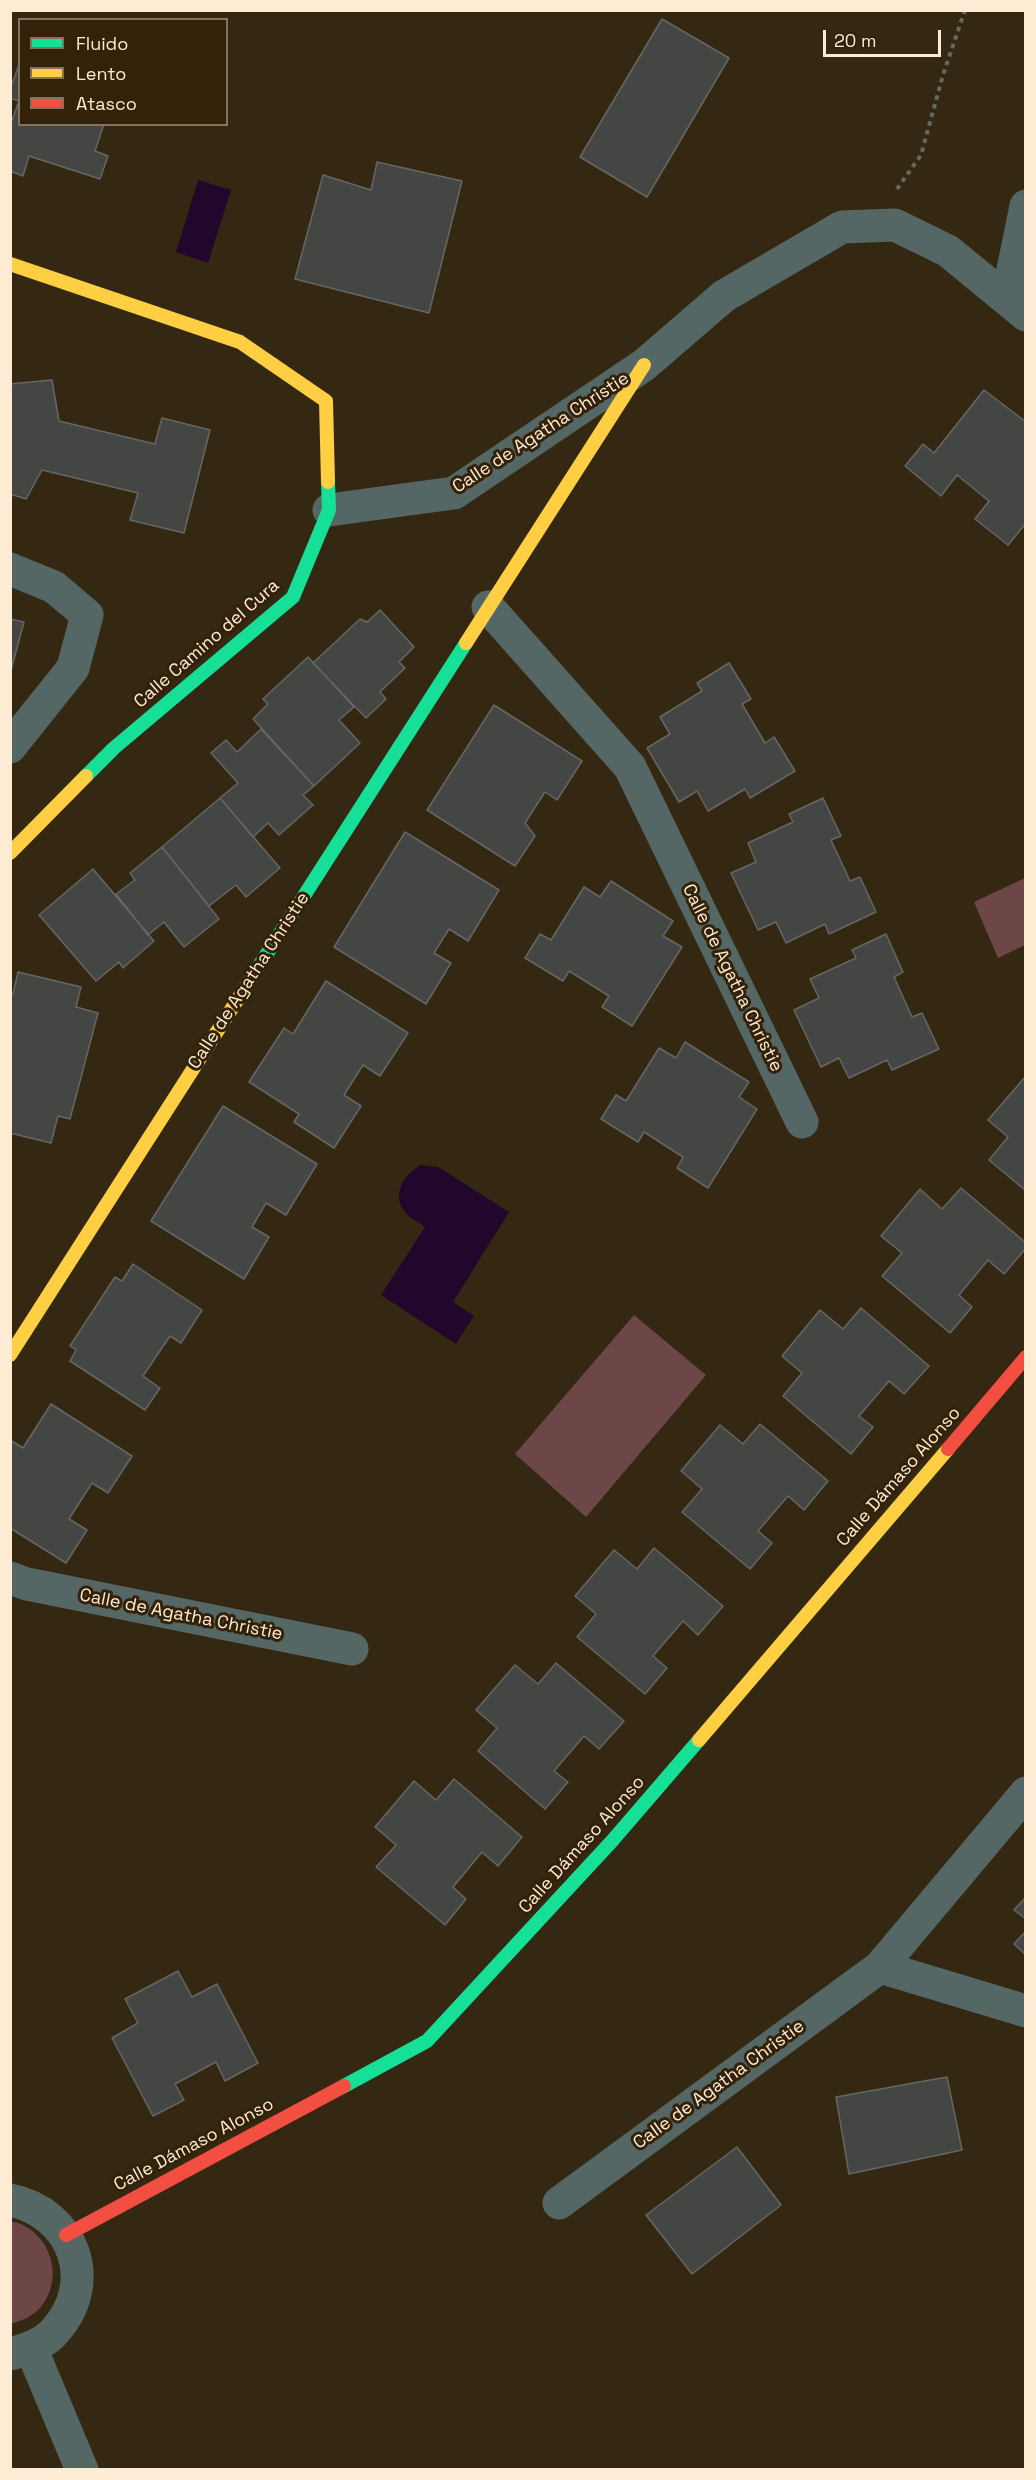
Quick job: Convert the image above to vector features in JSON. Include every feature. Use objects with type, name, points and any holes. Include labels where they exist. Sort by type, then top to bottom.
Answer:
[{"type":"street","points":[[1016,307],[1026,206]]},
{"type":"street","name":"Calle de Agatha Christie","points":[[329,510],[454,493],[644,365],[724,296],[842,226],[894,225],[948,251],[1016,307]]},
{"type":"street","name":"Calle Camino del Cura","points":[[10,264],[240,342],[326,400],[329,510],[293,597],[114,748],[10,852]]},
{"type":"street","name":"Calle de Agatha Christie","points":[[10,1355],[644,365]]},
{"type":"street","points":[[10,569],[54,587],[87,615],[73,668],[10,747]]},
{"type":"street","name":"Calle de Agatha Christie","points":[[488,607],[630,767],[802,1122]]},
{"type":"street","name":"Calle Dámaso Alonso","points":[[66,2235],[427,2041],[612,1840],[1026,1357]]},
{"type":"street","name":"Calle de Agatha Christie","points":[[10,1578],[27,1584],[352,1649]]},
{"type":"street","name":"Calle de Agatha Christie","points":[[559,2203],[880,1967],[1026,1793]]},
{"type":"street","points":[[880,1967],[1026,2011]]},
{"type":"street","points":[[10,2200],[27,2204],[49,2216],[66,2235],[76,2259],[77,2286],[69,2312],[54,2333],[21,2351],[82,2469]]},
{"type":"path","points":[[873,224],[921,155],[943,75],[965,10]]},
{"type":"shaded area","points":[[198,180],[231,190],[208,263],[176,252]]},
{"type":"shaded area","points":[[1025,878],[1025,945],[998,958],[974,902]]},
{"type":"shaded area","points":[[421,1165],[438,1167],[509,1212],[453,1302],[474,1316],[456,1344],[381,1295],[425,1227],[403,1209],[399,1195],[400,1188],[408,1175]]},
{"type":"shaded area","points":[[634,1315],[706,1375],[586,1517],[515,1454]]},
{"type":"shaded area","points":[[10,2221],[35,2233],[50,2256],[53,2270],[52,2284],[39,2309],[11,2324]]},
{"type":"building","points":[[662,19],[729,58],[647,197],[580,157]]},
{"type":"building","points":[[18,68],[18,101],[10,98],[10,89]]},
{"type":"building","points":[[18,104],[18,126],[103,126],[95,151],[108,156],[100,179],[29,156],[23,176],[10,171],[10,126]]},
{"type":"building","points":[[377,162],[462,181],[429,313],[295,279],[323,175],[371,190]]},
{"type":"building","points":[[52,380],[59,421],[155,444],[162,418],[210,430],[184,533],[130,520],[138,493],[42,470],[26,499],[10,494],[10,384]]},
{"type":"building","points":[[984,390],[1026,422],[1026,523],[1008,545],[975,519],[989,501],[957,475],[941,496],[905,466],[923,444],[934,453]]},
{"type":"building","points":[[380,610],[414,647],[399,662],[405,668],[380,692],[386,699],[366,718],[313,663],[360,619],[367,622]]},
{"type":"building","points":[[10,619],[24,622],[10,674]]},
{"type":"building","points":[[308,657],[354,707],[339,720],[360,743],[314,786],[253,719],[268,704],[263,699]]},
{"type":"building","points":[[729,663],[751,699],[742,704],[765,743],[774,737],[795,771],[750,798],[745,789],[708,811],[697,791],[679,802],[647,748],[670,734],[660,717],[702,691],[697,683]]},
{"type":"building","points":[[494,705],[582,761],[557,800],[545,792],[525,823],[535,836],[515,866],[427,810]]},
{"type":"building","points":[[261,729],[314,786],[303,795],[313,805],[279,835],[268,823],[253,837],[220,798],[238,783],[211,753],[226,740],[237,752]]},
{"type":"building","points":[[220,798],[280,868],[246,897],[236,885],[209,906],[162,847]]},
{"type":"building","points":[[823,798],[841,836],[831,840],[850,881],[860,877],[876,912],[829,934],[825,924],[786,943],[776,922],[758,930],[731,873],[756,862],[748,843],[793,822],[789,814]]},
{"type":"building","points":[[405,832],[499,890],[468,941],[449,929],[434,953],[451,963],[426,1004],[334,947]]},
{"type":"building","points":[[162,847],[219,919],[184,947],[164,922],[148,935],[116,894],[135,880],[130,873]]},
{"type":"building","points":[[93,869],[154,941],[123,968],[119,962],[96,981],[39,915]]},
{"type":"building","points":[[611,881],[673,921],[663,936],[682,947],[632,1026],[602,1007],[609,996],[569,971],[563,981],[525,958],[540,934],[551,940],[584,887],[600,897]]},
{"type":"building","points":[[886,934],[903,972],[894,977],[912,1017],[922,1013],[939,1049],[892,1070],[887,1060],[849,1078],[839,1058],[821,1067],[794,1010],[819,998],[810,979],[856,958],[852,950]]},
{"type":"building","points":[[18,972],[81,987],[76,1007],[98,1013],[70,1119],[58,1116],[51,1143],[10,1133],[10,993],[13,994]]},
{"type":"building","points":[[326,981],[408,1033],[380,1076],[363,1065],[344,1095],[361,1106],[334,1148],[294,1122],[299,1114],[249,1082],[284,1028],[293,1034]]},
{"type":"building","points":[[685,1042],[749,1082],[739,1097],[757,1109],[708,1188],[677,1168],[683,1157],[644,1132],[638,1142],[601,1119],[616,1095],[626,1101],[659,1048],[676,1058]]},
{"type":"building","points":[[1026,1076],[1026,1191],[989,1160],[1008,1137],[988,1120]]},
{"type":"building","points":[[223,1106],[317,1164],[286,1215],[266,1203],[252,1227],[269,1237],[244,1279],[151,1221]]},
{"type":"building","points":[[961,1188],[1026,1243],[1026,1248],[1004,1274],[988,1260],[959,1295],[972,1307],[950,1333],[882,1276],[902,1253],[881,1236],[920,1189],[942,1209]]},
{"type":"building","points":[[133,1264],[202,1310],[181,1343],[170,1336],[143,1376],[160,1388],[145,1410],[70,1361],[76,1350],[70,1346],[115,1277],[122,1281]]},
{"type":"building","points":[[861,1308],[929,1366],[904,1394],[889,1381],[859,1416],[873,1427],[851,1454],[783,1396],[802,1373],[782,1356],[820,1310],[843,1329]]},
{"type":"building","points":[[51,1404],[132,1456],[108,1493],[92,1483],[69,1519],[87,1530],[66,1563],[10,1528],[10,1440],[23,1448]]},
{"type":"building","points":[[760,1424],[828,1481],[804,1510],[788,1496],[758,1531],[772,1543],[750,1569],[682,1512],[702,1489],[681,1471],[720,1425],[743,1444]]},
{"type":"building","points":[[654,1548],[723,1606],[698,1635],[683,1621],[653,1656],[667,1668],[645,1694],[577,1637],[596,1614],[575,1596],[614,1550],[637,1569]]},
{"type":"building","points":[[556,1663],[624,1721],[599,1749],[584,1736],[554,1771],[568,1782],[545,1809],[478,1751],[497,1728],[476,1710],[515,1665],[538,1684]]},
{"type":"building","points":[[454,1779],[522,1837],[498,1866],[482,1852],[453,1887],[466,1899],[445,1925],[376,1867],[396,1845],[375,1827],[414,1781],[436,1800]]},
{"type":"building","points":[[1026,1897],[1026,1919],[1014,1910]]},
{"type":"building","points":[[1026,1931],[1026,1955],[1014,1944]]},
{"type":"building","points":[[178,1971],[192,1997],[217,1984],[258,2063],[225,2081],[216,2062],[175,2084],[184,2100],[153,2116],[112,2038],[138,2023],[125,1999]]},
{"type":"building","points":[[947,2077],[962,2150],[849,2174],[836,2097]]},
{"type":"building","points":[[737,2147],[781,2205],[692,2274],[646,2215]]},
{"type":"traffic: fast","points":[[86,776],[114,748],[293,597],[329,510],[328,482]]},
{"type":"traffic: fast","points":[[243,991],[466,643]]},
{"type":"traffic: fast","points":[[344,2086],[427,2041],[612,1841],[699,1740]]},
{"type":"traffic: slow","points":[[10,264],[240,342],[326,401],[328,482]]},
{"type":"traffic: slow","points":[[466,643],[644,365]]},
{"type":"traffic: slow","points":[[10,853],[86,776]]},
{"type":"traffic: slow","points":[[10,1355],[243,991]]},
{"type":"traffic: slow","points":[[699,1740],[948,1449]]},
{"type":"traffic: jam","points":[[948,1449],[1026,1357]]},
{"type":"traffic: jam","points":[[66,2235],[344,2086]]}]
